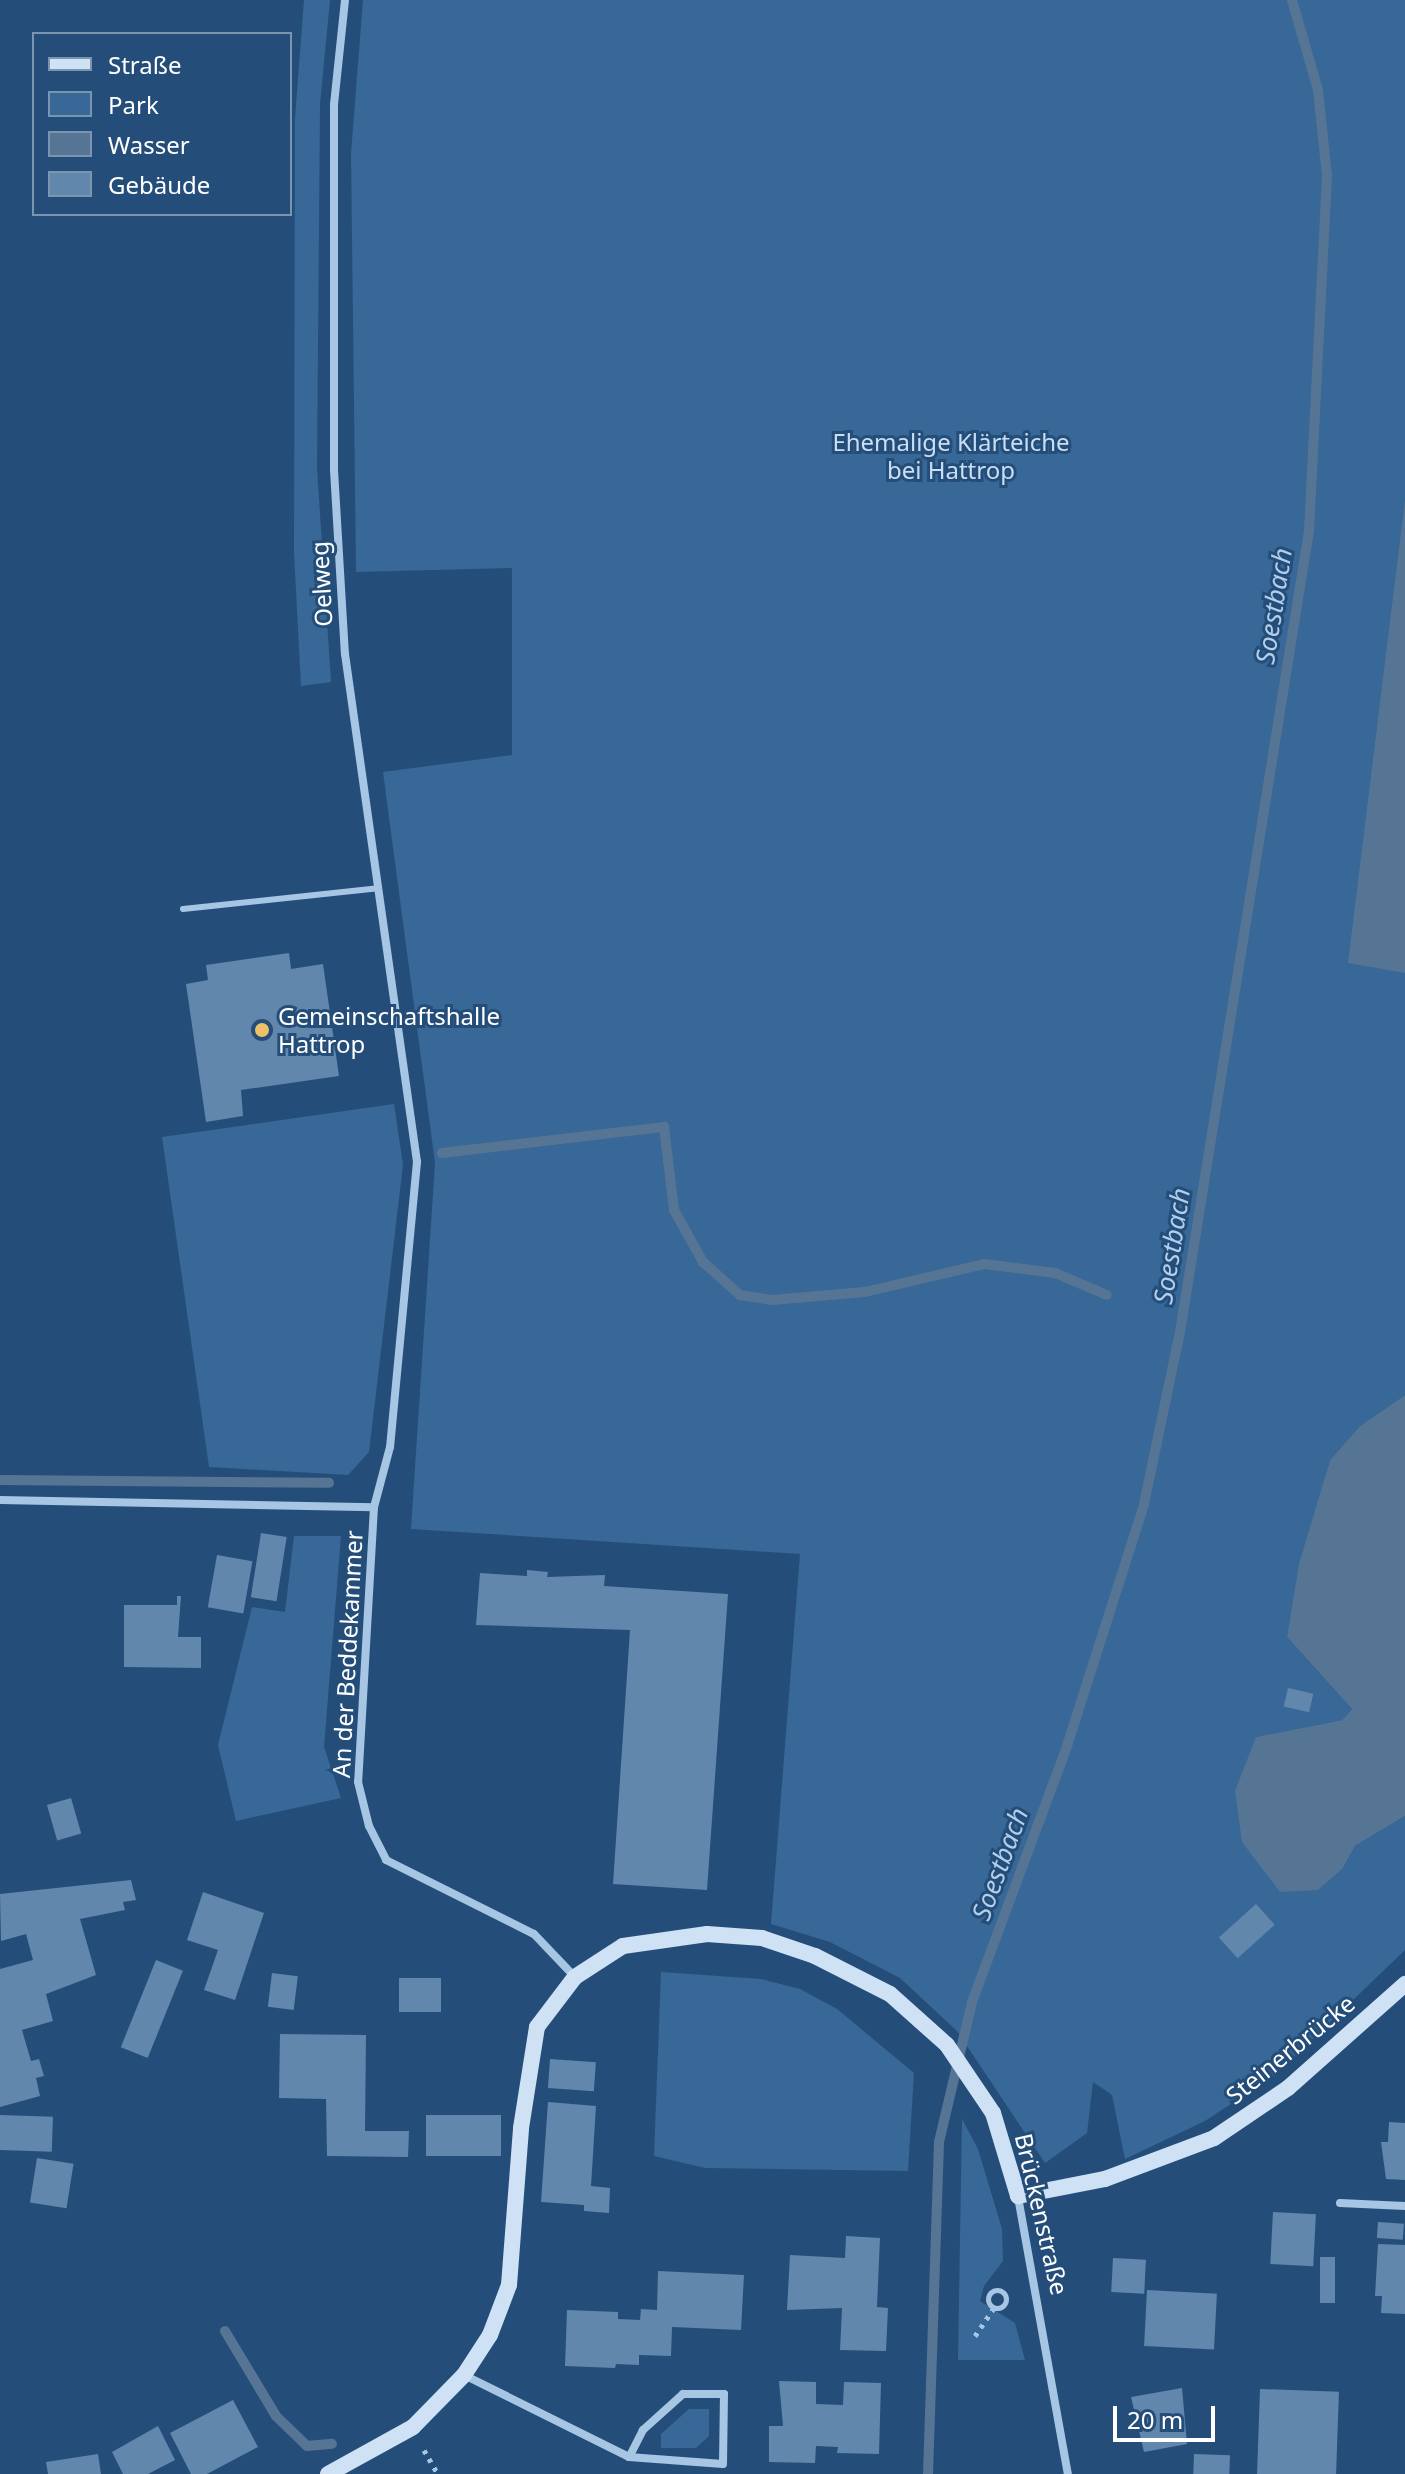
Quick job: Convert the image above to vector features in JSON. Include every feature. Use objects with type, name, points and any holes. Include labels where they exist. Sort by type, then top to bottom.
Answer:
[{"type":"street","name":"Oelweg","points":[[345,0],[334,105],[334,470],[345,654],[417,1162]]},
{"type":"street","name":"An der Beddekammer","points":[[417,1162],[390,1447],[374,1507],[358,1782],[369,1826],[386,1860],[534,1934],[575,1977]]},
{"type":"street","name":"An der Beddekammer","points":[[0,1500],[374,1507]]},
{"type":"street","name":"Brückenstraße","points":[[328,2474],[413,2427],[464,2375],[490,2335],[509,2285],[521,2128],[537,2027],[575,1977],[623,1946],[707,1934],[762,1938],[815,1956],[890,1994],[947,2045],[993,2113],[1018,2196],[1068,2474]]},
{"type":"street","name":"Steinerbrücke","points":[[1018,2196],[1105,2179],[1214,2138],[1288,2088],[1405,1984]]},
{"type":"street","points":[[1340,2203],[1405,2206]]},
{"type":"street","points":[[464,2375],[629,2457],[723,2464],[724,2394],[683,2394],[643,2430],[629,2457]]},
{"type":"lane","points":[[183,909],[378,888]]},
{"type":"path","points":[[975,2336],[994,2308]]},
{"type":"green space","points":[[304,0],[330,0],[320,104],[317,468],[331,682],[301,686],[294,553],[295,118]]},
{"type":"green space","name":"Ehemalige Klärteiche bei Hattrop","points":[[363,0],[1405,0],[1405,1395],[1360,1426],[1330,1460],[1300,1564],[1287,1637],[1352,1709],[1342,1720],[1256,1737],[1343,1868],[1355,1846],[1405,1816],[1405,1950],[1275,2075],[1205,2121],[1125,2159],[1112,2095],[1093,2082],[1087,2133],[1045,2163],[957,2031],[900,1978],[830,1942],[771,1924],[800,1554],[411,1529],[435,1163],[383,772],[512,755],[512,568],[356,572],[351,153]]},
{"type":"green space","points":[[394,1104],[403,1165],[369,1452],[348,1475],[209,1467],[162,1137]]},
{"type":"green space","points":[[294,1536],[341,1536],[324,1747],[341,1798],[236,1821],[218,1745],[252,1607],[285,1612]]},
{"type":"green space","points":[[661,1972],[761,1979],[800,1989],[837,2009],[914,2073],[908,2171],[705,2168],[654,2156]]},
{"type":"green space","points":[[962,2119],[978,2149],[1002,2229],[1003,2261],[984,2286],[980,2301],[1015,2323],[1025,2360],[958,2360]]},
{"type":"green space","points":[[689,2409],[709,2409],[709,2436],[696,2448],[661,2448],[661,2434]]},
{"type":"water","points":[[1405,500],[1405,973],[1348,963]]},
{"type":"water","points":[[1405,1395],[1405,1816],[1355,1846],[1343,1868],[1318,1890],[1280,1892],[1242,1842],[1235,1791],[1256,1737],[1342,1720],[1352,1709],[1287,1637],[1299,1564],[1330,1460],[1360,1426]]},
{"type":"building","name":"Gemeinschaftshalle Hattrop","points":[[289,953],[291,969],[323,964],[339,1076],[241,1090],[243,1116],[206,1122],[186,984],[208,980],[206,965]]},
{"type":"building","points":[[261,1533],[287,1537],[277,1601],[251,1597]]},
{"type":"building","points":[[217,1555],[252,1561],[243,1613],[208,1607]]},
{"type":"building","points":[[527,1570],[548,1572],[547,1577],[605,1575],[604,1586],[728,1594],[707,1890],[613,1884],[630,1630],[476,1625],[480,1573],[527,1576]]},
{"type":"building","points":[[177,1596],[181,1596],[178,1637],[201,1637],[201,1668],[124,1667],[124,1605],[177,1605]]},
{"type":"building","points":[[1288,1688],[1313,1694],[1309,1712],[1284,1707]]},
{"type":"building","points":[[71,1798],[81,1834],[57,1840],[47,1805]]},
{"type":"building","points":[[131,1880],[136,1900],[123,1902],[125,1910],[80,1919],[96,1975],[46,1994],[53,2021],[22,2030],[31,2061],[39,2059],[44,2076],[36,2078],[40,2096],[0,2107],[0,1969],[33,1960],[26,1934],[1,1941],[0,1894]]},
{"type":"building","points":[[203,1892],[264,1913],[235,2000],[204,1990],[218,1950],[187,1940]]},
{"type":"building","points":[[1256,1904],[1275,1925],[1238,1958],[1219,1937]]},
{"type":"building","points":[[156,1960],[183,1971],[148,2058],[121,2047]]},
{"type":"building","points":[[272,1973],[298,1976],[294,2010],[268,2007]]},
{"type":"building","points":[[399,1978],[441,1978],[441,2012],[399,2012]]},
{"type":"building","points":[[280,2034],[366,2035],[365,2131],[409,2131],[408,2157],[327,2156],[326,2099],[279,2098]]},
{"type":"building","points":[[550,2059],[596,2062],[594,2091],[548,2088]]},
{"type":"building","points":[[548,2102],[596,2106],[591,2186],[610,2188],[609,2213],[584,2211],[584,2205],[541,2202]]},
{"type":"building","points":[[0,2115],[53,2117],[52,2152],[0,2150]]},
{"type":"building","points":[[426,2115],[501,2115],[501,2156],[426,2156]]},
{"type":"building","points":[[1389,2122],[1405,2123],[1405,2180],[1386,2179],[1381,2142],[1388,2142]]},
{"type":"building","points":[[37,2158],[74,2164],[67,2208],[30,2202]]},
{"type":"building","points":[[1273,2212],[1316,2214],[1313,2266],[1270,2264]]},
{"type":"building","points":[[1378,2222],[1404,2224],[1403,2240],[1377,2238]]},
{"type":"building","points":[[846,2236],[880,2238],[877,2307],[888,2308],[886,2351],[840,2350],[842,2308],[787,2310],[790,2255],[845,2258]]},
{"type":"building","points":[[1378,2244],[1405,2245],[1405,2314],[1381,2313],[1382,2296],[1375,2296]]},
{"type":"building","points":[[1320,2257],[1335,2257],[1335,2303],[1320,2303]]},
{"type":"building","points":[[1113,2258],[1146,2260],[1144,2294],[1111,2292]]},
{"type":"building","points":[[658,2271],[744,2275],[741,2330],[672,2327],[671,2356],[639,2355],[639,2365],[616,2364],[615,2368],[565,2366],[567,2310],[618,2312],[618,2319],[640,2320],[641,2309],[657,2310]]},
{"type":"building","points":[[1147,2290],[1217,2294],[1214,2350],[1144,2346]]},
{"type":"building","points":[[779,2381],[816,2382],[816,2404],[843,2405],[844,2382],[881,2383],[879,2454],[837,2453],[838,2447],[816,2446],[815,2463],[769,2462],[769,2426],[783,2426]]},
{"type":"building","points":[[1182,2388],[1187,2444],[1144,2452],[1131,2397]]},
{"type":"building","points":[[1260,2389],[1339,2392],[1336,2474],[1257,2474]]},
{"type":"building","points":[[233,2400],[258,2447],[207,2474],[191,2474],[170,2433]]},
{"type":"building","points":[[158,2426],[175,2460],[148,2474],[123,2474],[112,2452]]},
{"type":"building","points":[[98,2454],[101,2474],[48,2474],[46,2462]]},
{"type":"building","points":[[1194,2454],[1230,2455],[1229,2474],[1193,2474]]},
{"type":"waterway","name":"Soestbach","points":[[928,2474],[939,2142],[972,2002],[1067,1746],[1144,1504],[1180,1332],[1309,531],[1327,176],[1318,90],[1292,0]]},
{"type":"waterway","points":[[442,1153],[664,1127],[674,1210],[703,1262],[740,1295],[772,1300],[865,1292],[984,1264],[1055,1273],[1107,1295]]},
{"type":"waterway","points":[[0,1480],[329,1483]]},
{"type":"waterway","points":[[225,2331],[276,2416],[307,2446],[332,2444]]},
{"type":"place","name":"Gemeinschaftshalle Hattrop","points":[[262,1030]]}]
